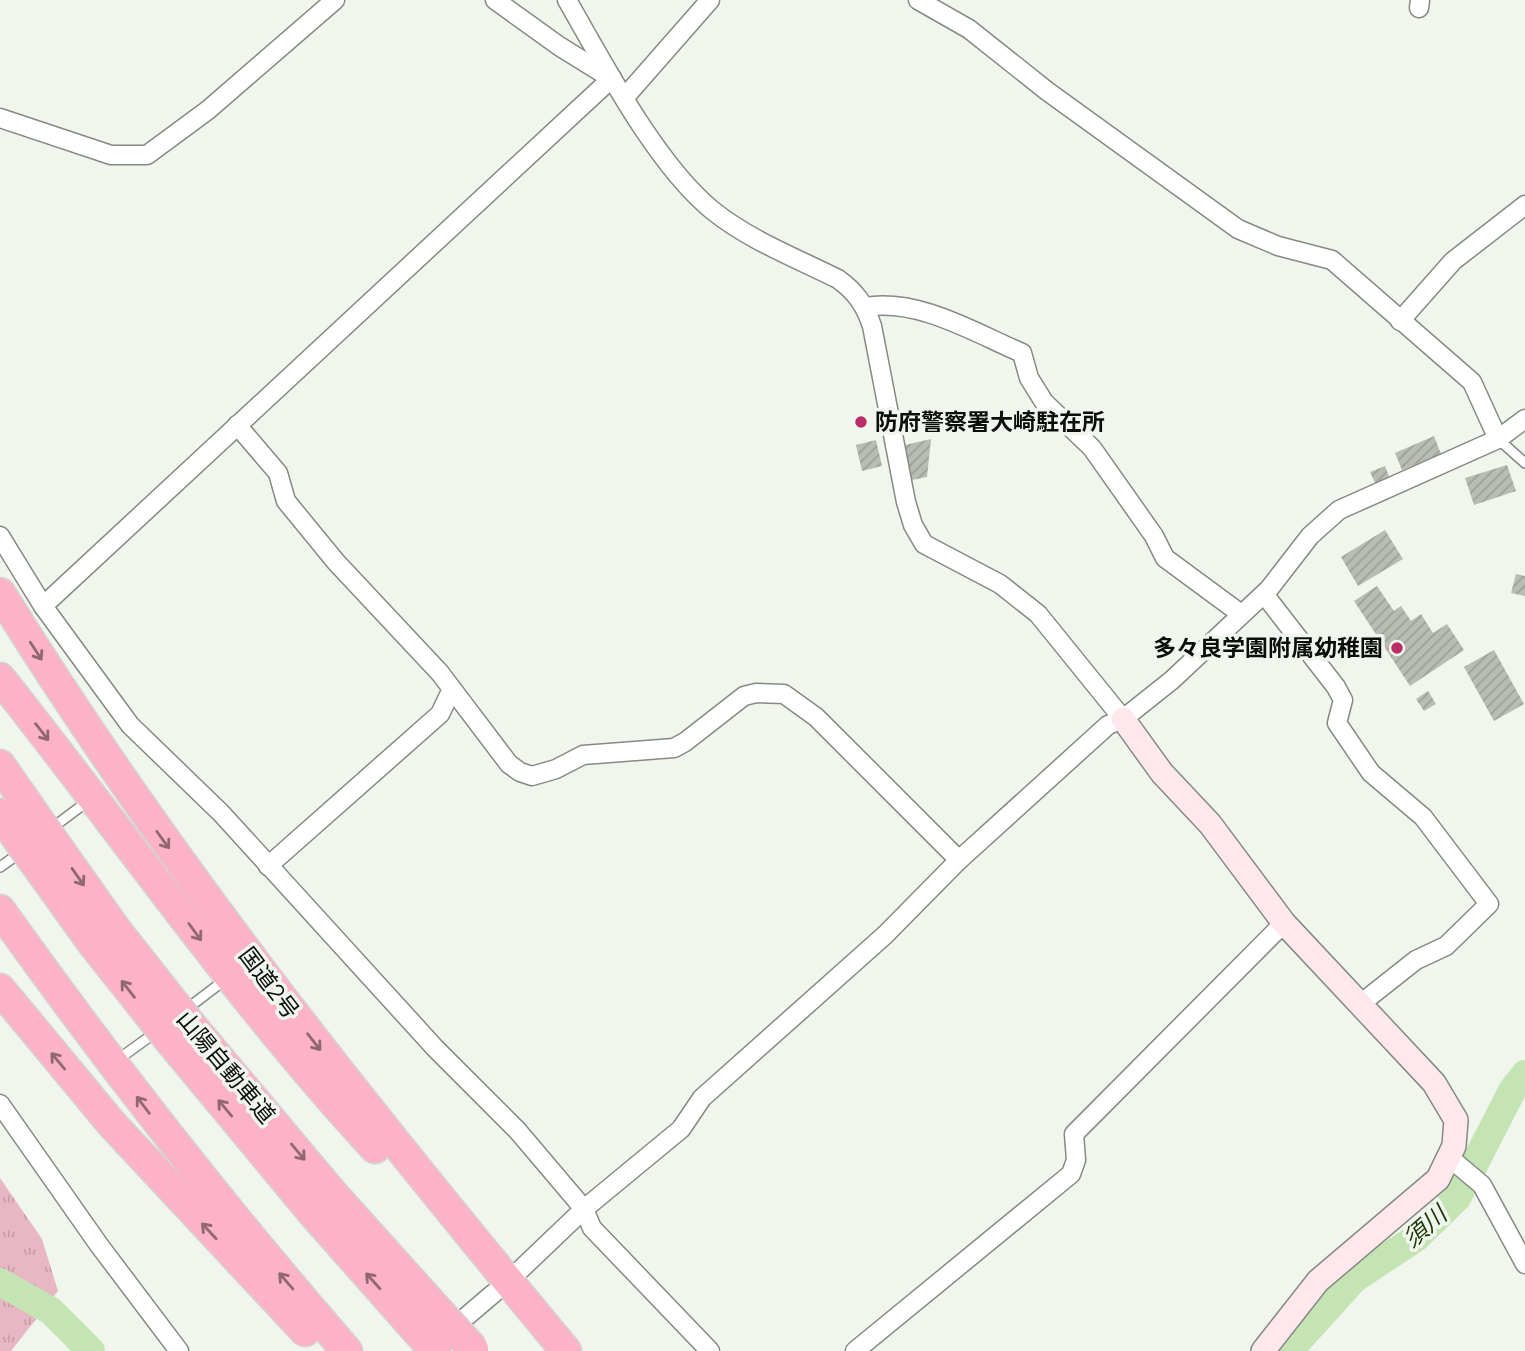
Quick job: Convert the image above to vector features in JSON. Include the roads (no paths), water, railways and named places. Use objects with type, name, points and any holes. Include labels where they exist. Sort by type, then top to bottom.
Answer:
[{"type":"highway","name":"国道2号","points":[[0,593],[143,812],[270,986],[399,1150],[566,1351]]},
{"type":"highway","points":[[0,678],[94,796],[229,977],[335,1105],[532,1330],[556,1351]]},
{"type":"highway","name":"山陽自動車道","points":[[0,765],[32,835]]},
{"type":"highway","name":"山陽自動車道","points":[[0,814],[32,835],[116,930],[176,1027],[333,1194],[430,1337],[473,1350]]},
{"type":"highway","points":[[0,910],[112,1064],[279,1273],[347,1351]]},
{"type":"highway","points":[[0,989],[76,1082],[184,1205],[325,1351]]},
{"type":"street","points":[[0,118],[111,155],[147,155],[208,110],[335,0]]},
{"type":"street","points":[[495,0],[559,46],[612,78]]},
{"type":"street","points":[[567,0],[612,78],[672,167],[712,209],[740,229],[838,279],[853,290],[865,307],[872,326],[906,502],[913,525],[924,544],[1020,597],[1057,634],[1150,757],[1210,824],[1284,923],[1412,1058],[1449,1105],[1456,1129],[1454,1161],[1438,1179],[1318,1281],[1263,1351]]},
{"type":"street","points":[[625,97],[710,0]]},
{"type":"street","points":[[918,0],[969,29],[1047,90],[1238,229],[1278,246],[1332,260],[1472,382],[1498,439]]},
{"type":"street","points":[[43,606],[612,78]]},
{"type":"street","points":[[1400,321],[1453,261],[1525,205]]},
{"type":"street","points":[[865,307],[886,303],[937,316],[1022,353],[1028,378],[1044,402],[1092,448],[1154,536],[1165,558],[1241,614]]},
{"type":"street","points":[[519,1271],[584,1209],[681,1129],[702,1098],[885,935],[959,860],[1108,724],[1123,719],[1172,680],[1264,594],[1310,536],[1339,510],[1498,439],[1525,419]]},
{"type":"street","points":[[237,425],[278,473],[286,501],[336,562],[452,689],[509,764],[520,772],[532,776],[556,769],[583,755],[674,748],[744,696],[756,693],[784,694],[816,717],[959,860]]},
{"type":"street","points":[[0,537],[43,606],[130,724],[221,813],[435,1048],[517,1130],[584,1209],[592,1228],[710,1351]]},
{"type":"street","points":[[1264,594],[1343,700],[1337,723],[1345,739],[1371,773],[1423,817],[1489,904],[1446,946],[1416,960],[1359,1005]]},
{"type":"street","points":[[268,866],[440,714],[452,689]]},
{"type":"street","points":[[855,1351],[1070,1174],[1076,1160],[1074,1134],[1284,923]]},
{"type":"street","points":[[0,1104],[99,1245],[179,1351]]},
{"type":"street","points":[[1454,1161],[1482,1185],[1525,1264]]},
{"type":"street","points":[[430,1337],[494,1293]]},
{"type":"lane","points":[[1498,439],[1525,463]]},
{"type":"lane","points":[[0,867],[32,835],[94,796]]},
{"type":"lane","points":[[112,1064],[176,1027],[229,977]]},
{"type":"waterway","name":"須川","points":[[1289,1351],[1354,1279],[1416,1238],[1457,1198],[1513,1089],[1525,1074]]},
{"type":"waterway","points":[[0,1282],[51,1311],[91,1351]]},
{"type":"place","name":"防府警察署大崎駐在所","points":[[861,422]]},
{"type":"place","name":"多々良学園附属幼稚園","points":[[1397,648]]}]
